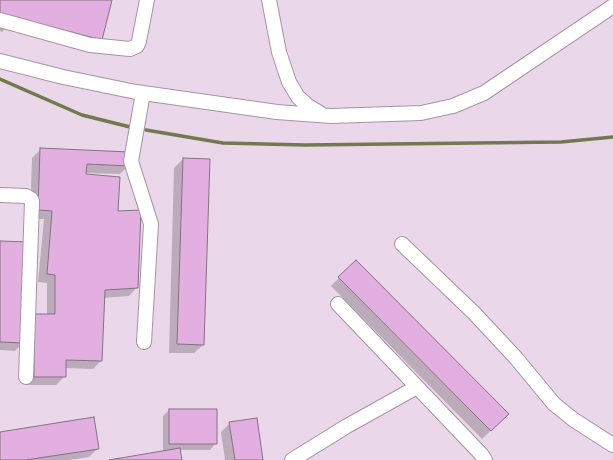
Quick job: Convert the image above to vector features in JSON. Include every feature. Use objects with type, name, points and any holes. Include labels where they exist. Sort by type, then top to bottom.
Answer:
[{"type":"street","points":[[0,20],[90,45],[130,49],[136,46],[139,41],[147,0]]},
{"type":"street","points":[[269,0],[279,52],[289,82],[298,97],[322,115]]},
{"type":"street","points":[[0,61],[86,82],[143,93],[277,112],[322,115],[421,113],[442,109],[464,102],[492,88],[613,6]]},
{"type":"street","points":[[143,93],[131,161],[151,224],[144,342]]},
{"type":"street","points":[[0,194],[26,196],[32,201],[26,377]]},
{"type":"street","points":[[402,244],[474,313],[516,358],[554,404],[574,420],[613,445]]},
{"type":"street","points":[[338,304],[481,454],[485,460]]},
{"type":"street","points":[[292,460],[347,426],[417,387]]},
{"type":"building","points":[[0,0],[112,0],[102,40],[14,17],[0,21]]},
{"type":"building","points":[[40,148],[129,152],[129,166],[87,164],[86,174],[120,177],[118,211],[141,210],[138,288],[105,290],[102,361],[66,360],[66,377],[34,377],[34,314],[55,314],[55,275],[47,274],[52,211],[38,210]]},
{"type":"building","points":[[183,158],[210,159],[204,345],[177,344]]},
{"type":"building","points":[[0,241],[28,242],[24,343],[0,342]]},
{"type":"building","points":[[356,260],[509,414],[491,431],[338,277]]},
{"type":"building","points":[[169,409],[217,409],[217,444],[169,444]]},
{"type":"building","points":[[94,417],[99,449],[25,460],[0,460],[0,432]]},
{"type":"building","points":[[257,418],[263,460],[235,460],[229,422]]},
{"type":"building","points":[[180,448],[182,460],[109,460]]},
{"type":"waterway","points":[[0,79],[82,115],[130,127]]},
{"type":"waterway","points":[[146,130],[223,143],[305,145],[561,142],[613,137]]}]
